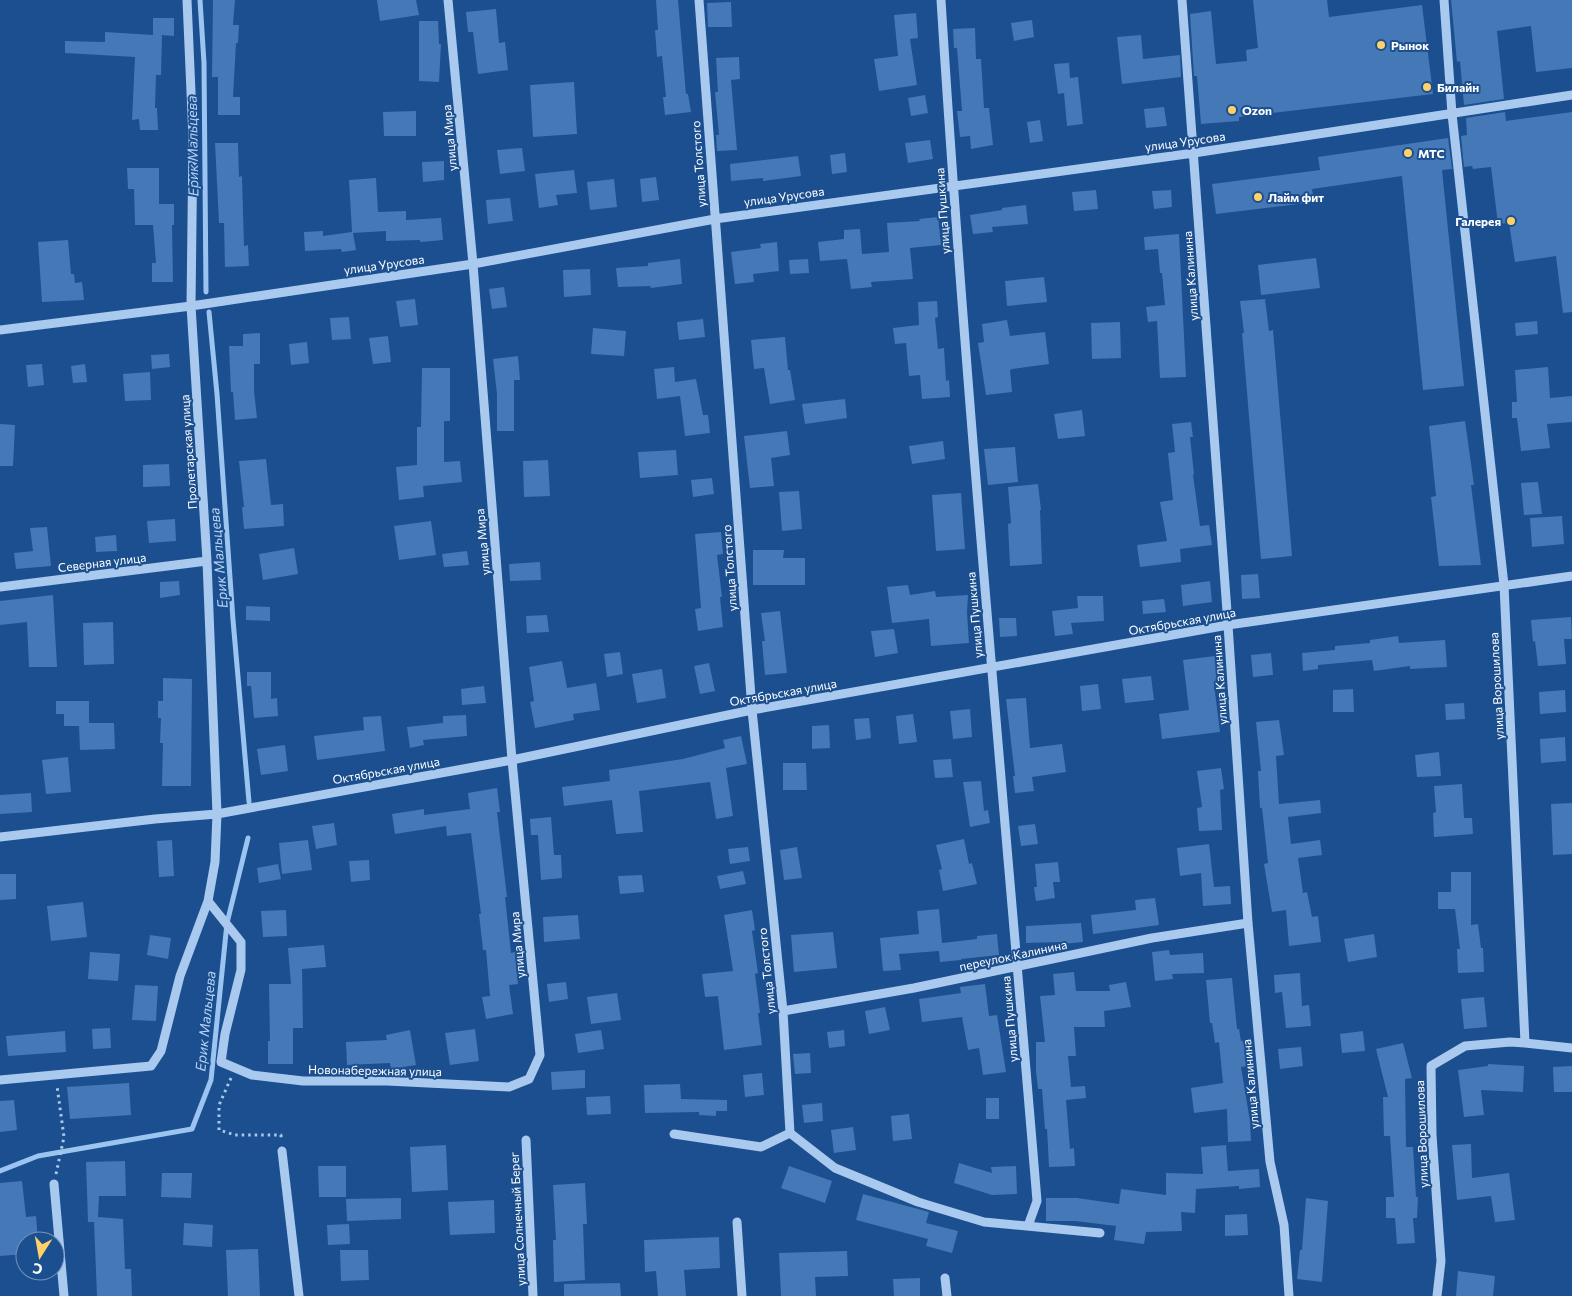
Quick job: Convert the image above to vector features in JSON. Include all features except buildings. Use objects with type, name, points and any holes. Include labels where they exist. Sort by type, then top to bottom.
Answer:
[{"type":"street","name":"Пролетарская улица","points":[[55,1074],[151,1066],[161,1051],[180,976],[208,901],[215,862],[217,814],[207,561],[191,306],[193,138],[187,0]]},
{"type":"street","name":"улица Мира","points":[[448,0],[473,264],[512,760],[540,1054],[529,1079]]},
{"type":"street","name":"улица Толстого","points":[[699,0],[752,710],[783,1012],[790,1132]]},
{"type":"street","name":"улица Пушкина","points":[[941,0],[953,185],[991,668],[1037,1201],[1028,1226]]},
{"type":"street","name":"улица Калинина","points":[[1182,0],[1248,923],[1270,1162],[1284,1225],[1289,1296]]},
{"type":"street","name":"улица Ворошилова","points":[[1437,1296],[1441,1261],[1432,1135],[1432,1066],[1465,1046],[1510,1042],[1525,1043],[1504,585],[1452,114],[1444,0]]},
{"type":"street","name":"улица Урусова","points":[[0,330],[191,306],[473,264],[715,218],[1194,153],[1572,95]]},
{"type":"street","name":"Северная улица","points":[[0,588],[207,561]]},
{"type":"street","name":"Октябрьская улица","points":[[0,837],[154,819],[217,814],[512,760],[752,710],[1228,625],[1572,576]]},
{"type":"street","name":"Новонабережная улица","points":[[208,901],[241,942],[241,970],[225,1034],[221,1062],[252,1075],[303,1081],[396,1082],[510,1087],[529,1079]]},
{"type":"street","name":"переулок Калинина","points":[[783,1012],[914,988],[1152,938],[1248,923]]},
{"type":"street","points":[[1525,1043],[1572,1048]]},
{"type":"street","points":[[0,1080],[55,1074]]},
{"type":"street","points":[[674,1134],[761,1147],[790,1132],[835,1168],[918,1202],[984,1222],[1100,1233]]},
{"type":"street","name":"улица Солнечный Берег","points":[[526,1140],[533,1296]]},
{"type":"street","points":[[282,1151],[298,1296]]},
{"type":"street","points":[[54,1184],[64,1296]]},
{"type":"street","points":[[737,1222],[742,1296]]},
{"type":"street","points":[[946,1278],[947,1296]]},
{"type":"path","points":[[236,1068],[219,1106],[219,1130],[235,1135],[281,1135],[282,1151]]},
{"type":"path","points":[[55,1074],[64,1137],[58,1164]]},
{"type":"waterway","name":"Ерик Мальцева","points":[[200,0],[204,63],[206,292]]},
{"type":"waterway","name":"Ерик Мальцева","points":[[209,312],[249,802]]},
{"type":"waterway","name":"Ерик Мальцева","points":[[0,1171],[38,1156],[192,1129],[211,1080],[227,923],[248,838]]},
{"type":"place","name":"Рынок","points":[[1381,45]]},
{"type":"place","name":"Билайн","points":[[1427,87]]},
{"type":"place","name":"Ozon","points":[[1232,110]]},
{"type":"place","name":"МТС","points":[[1408,153]]},
{"type":"place","name":"Лайм фит","points":[[1258,197]]},
{"type":"place","name":"Галерея","points":[[1511,221]]}]
